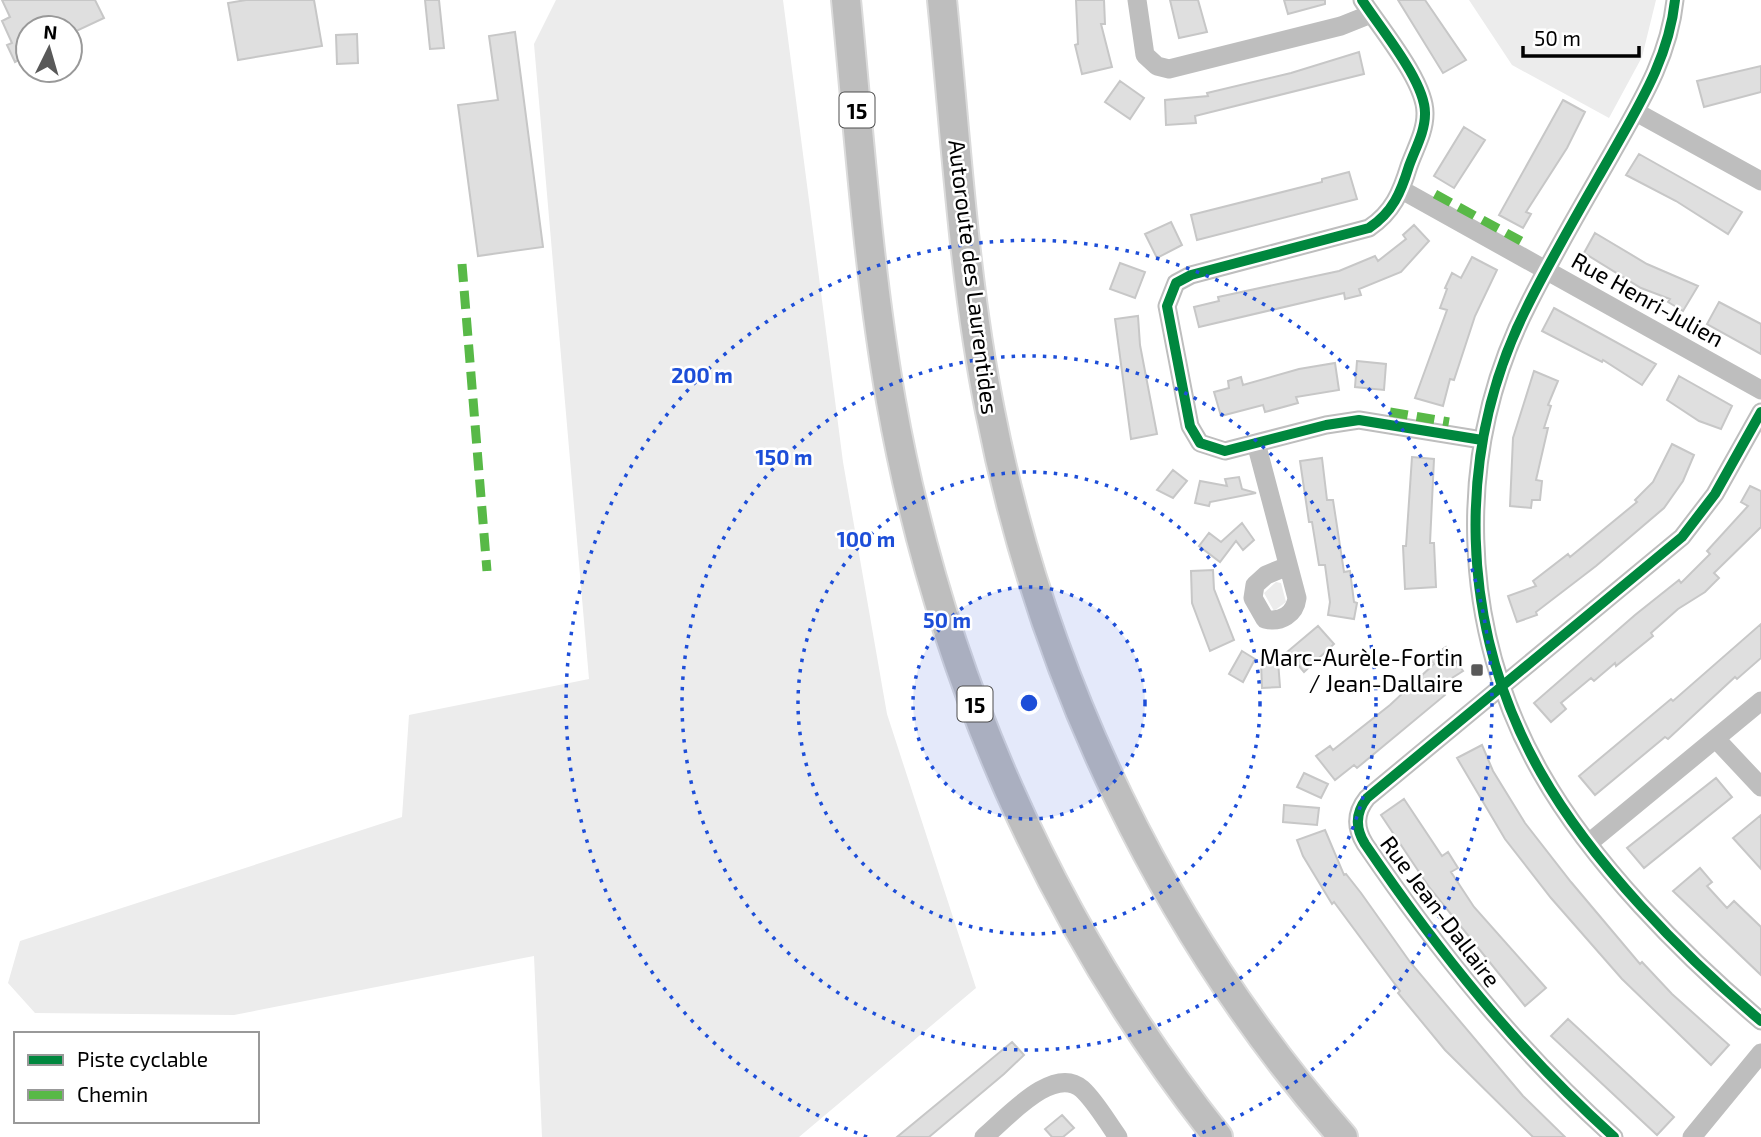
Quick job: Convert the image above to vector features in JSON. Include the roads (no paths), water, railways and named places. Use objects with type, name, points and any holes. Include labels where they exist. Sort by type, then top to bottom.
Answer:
[{"type":"highway","name":"15","points":[[846,0],[887,378],[911,496],[952,642],[1003,775],[1052,880],[1125,1007],[1217,1137]]},
{"type":"highway","name":"Autoroute des Laurentides","points":[[942,0],[966,242],[983,372],[1011,501],[1050,629],[1094,743],[1160,875],[1250,1019],[1343,1137]]},
{"type":"street","points":[[1137,0],[1145,55],[1157,66],[1169,69],[1341,26],[1367,7],[1417,84],[1425,106],[1424,124],[1402,190],[1388,213],[1369,228],[1191,275],[1180,280],[1170,291],[1168,312],[1190,426],[1196,438],[1204,446],[1220,451],[1339,422],[1359,420],[1482,440]]},
{"type":"street","points":[[1675,0],[1665,51],[1636,112],[1513,336],[1482,440],[1476,496],[1476,559],[1484,622],[1502,687],[1541,774],[1590,842],[1672,938],[1761,1021]]},
{"type":"street","points":[[1636,112],[1761,181]]},
{"type":"street","name":"Rue Henri-Julien","points":[[1402,190],[1761,390]]},
{"type":"street","name":"Rue Jean-Dallaire","points":[[1614,1137],[1528,1055],[1457,972],[1365,844],[1357,828],[1359,812],[1367,798],[1688,530],[1715,494],[1761,412]]},
{"type":"street","points":[[1256,443],[1288,566]]},
{"type":"street","points":[[1590,842],[1761,701]]},
{"type":"street","points":[[1716,739],[1761,787]]},
{"type":"street","points":[[1692,1137],[1761,1053]]},
{"type":"street","points":[[984,1137],[1046,1086],[1066,1082],[1084,1091],[1118,1137]]},
{"type":"place","name":"Marc-Aurèle-Fortin / Jean-Dallaire","points":[[1477,670]]}]
